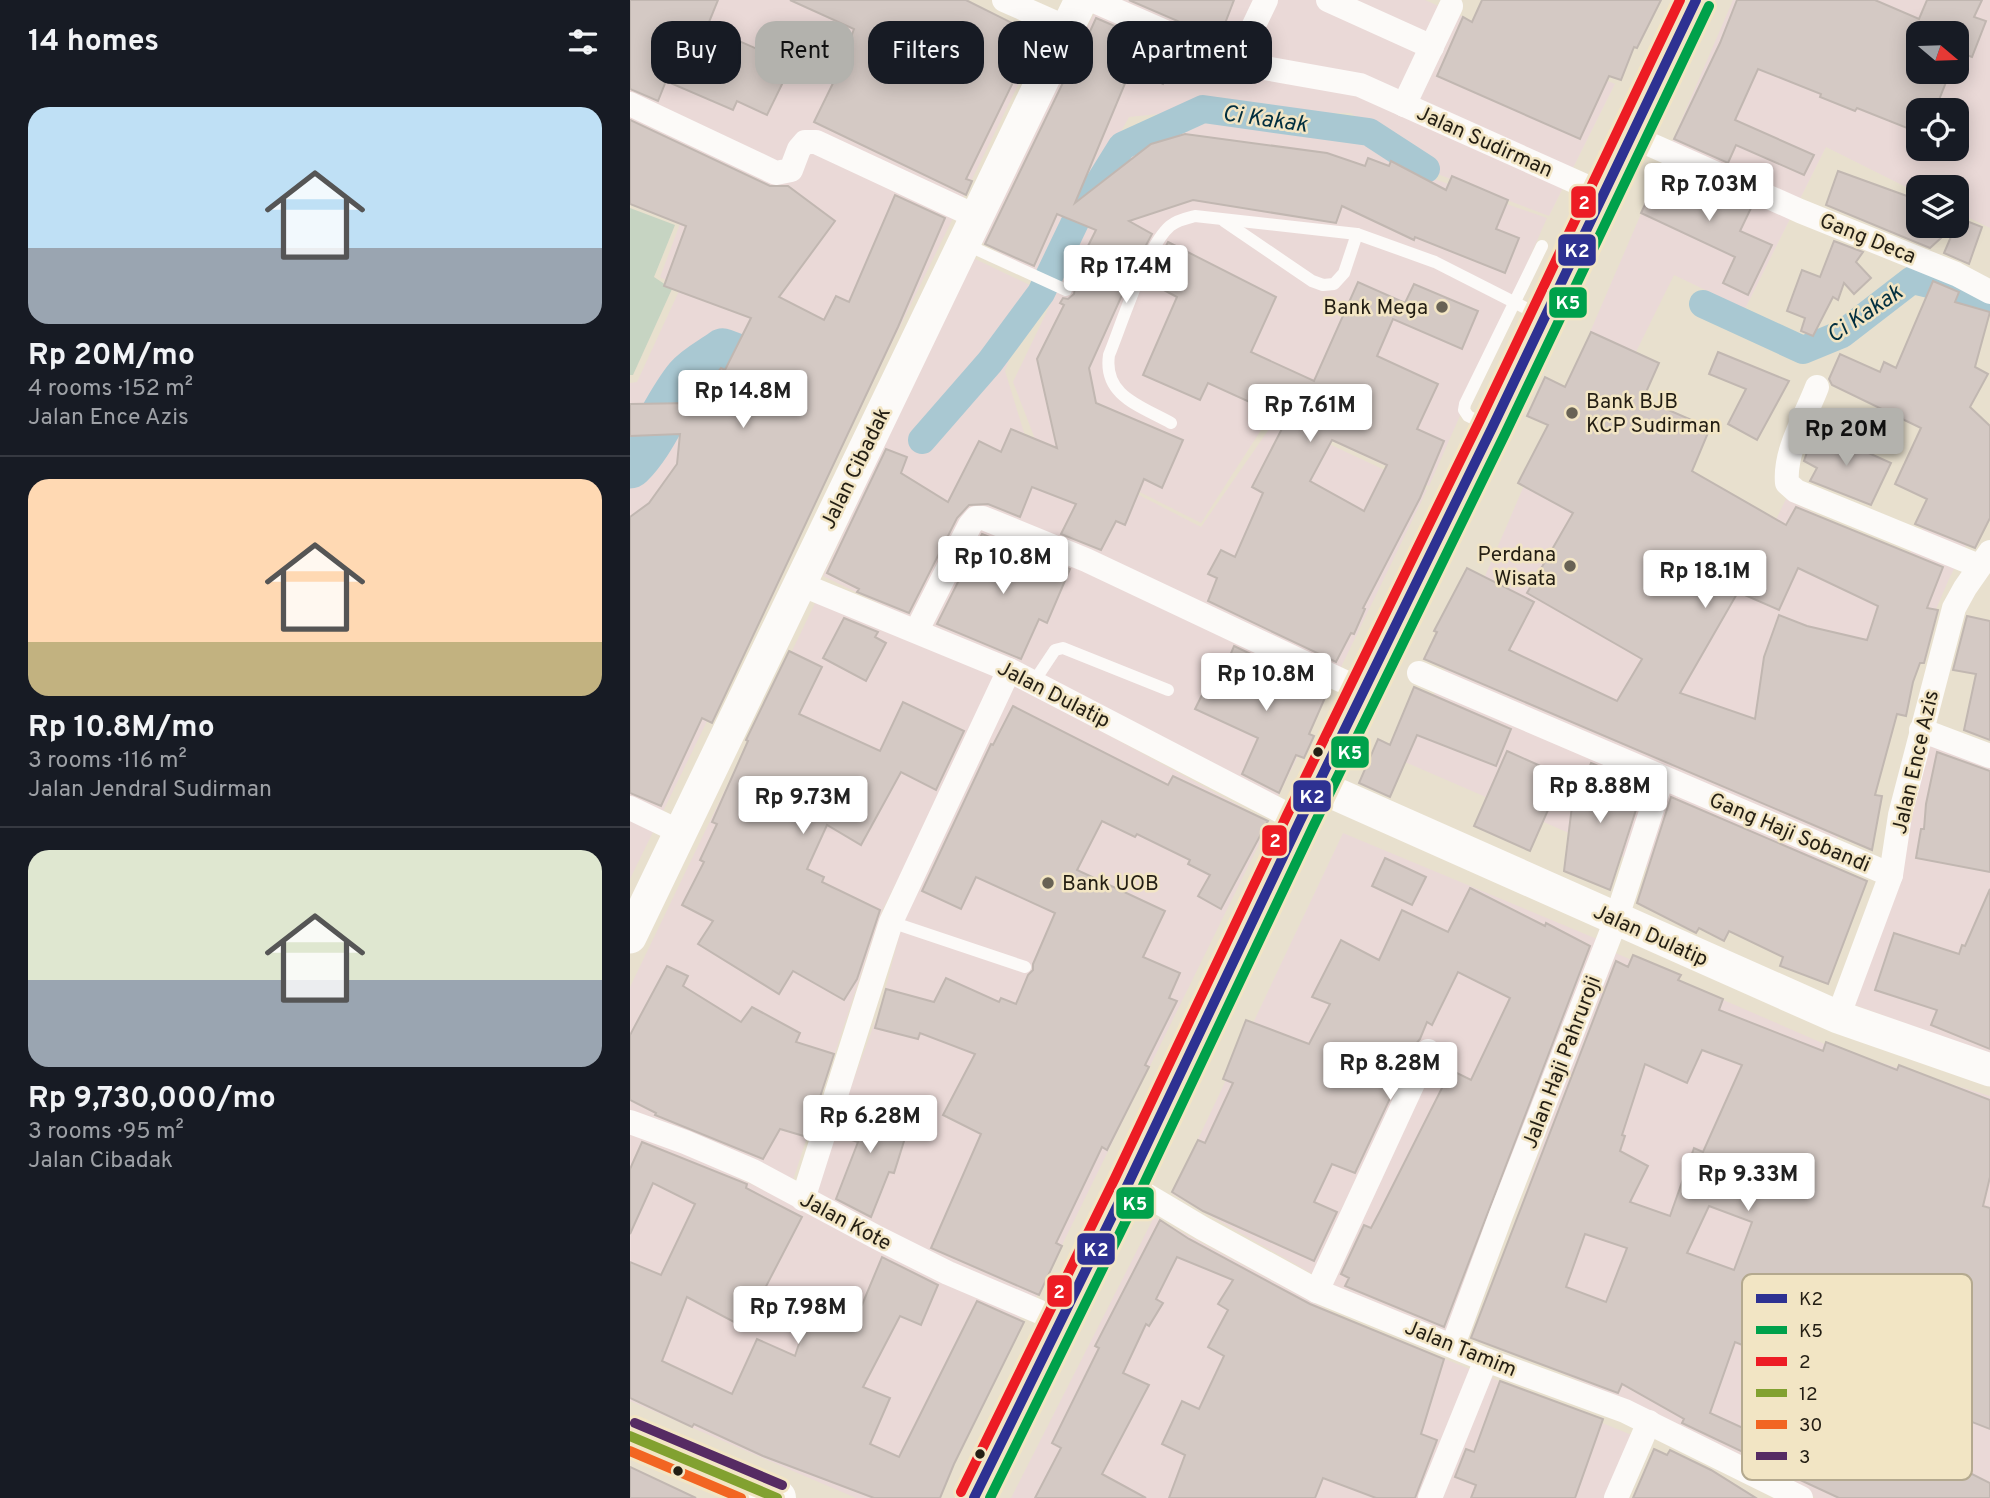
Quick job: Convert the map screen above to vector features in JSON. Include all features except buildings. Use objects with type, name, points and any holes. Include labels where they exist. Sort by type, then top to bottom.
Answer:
[{"type":"main road","points":[[974,1498],[1492,428],[1530,310],[1603,194],[1696,0]]},
{"type":"main road","name":"Jalan Cibadak","points":[[630,937],[1074,14]]},
{"type":"main road","name":"Jalan Dulatip","points":[[1318,786],[1838,1017],[1990,1070]]},
{"type":"main road","points":[[630,1436],[776,1498]]},
{"type":"street","points":[[1004,0],[1074,14]]},
{"type":"street","name":"Jalan Sudirman","points":[[1092,0],[1140,21]]},
{"type":"street","points":[[1256,21],[1266,0]]},
{"type":"street","points":[[1328,0],[1432,47]]},
{"type":"street","name":"Jalan Sudirman","points":[[1404,105],[1451,6]]},
{"type":"street","name":"Jalan Sudirman","points":[[1272,69],[1360,85],[1603,194]]},
{"type":"street","points":[[630,104],[776,173],[791,170],[799,149],[805,142],[816,142],[970,230]]},
{"type":"street","name":"Gang Deca","points":[[1631,136],[1800,211],[1956,274],[1990,292]]},
{"type":"street","points":[[1818,387],[1789,457],[1787,483],[1796,491],[1984,559]]},
{"type":"street","points":[[917,630],[970,524],[976,518],[983,518],[1086,560],[1364,691]]},
{"type":"street","name":"Jalan Ence Azis","points":[[1838,1017],[1891,875],[1900,815],[1954,608],[1984,559]]},
{"type":"street","name":"Jalan Dulatip","points":[[800,584],[1009,670],[1300,821]]},
{"type":"street","points":[[803,1199],[891,922],[1009,670]]},
{"type":"street","name":"Gang Haji Sobandi","points":[[1419,673],[1891,875]]},
{"type":"street","points":[[1921,730],[1990,756]]},
{"type":"street","name":"Jalan Haji Pahruroji","points":[[1453,1345],[1616,920],[1662,778]]},
{"type":"street","points":[[630,808],[680,832]]},
{"type":"street","points":[[1317,1291],[1428,1051]]},
{"type":"street","name":"Jalan Kote","points":[[630,1122],[753,1171],[948,1273],[1062,1321]]},
{"type":"street","name":"Jalan Tamim","points":[[1128,1184],[1317,1291],[1486,1360],[1649,1422],[1742,1471]]},
{"type":"street","points":[[1430,1498],[1486,1360]]},
{"type":"street","points":[[1616,1498],[1649,1422]]},
{"type":"street","name":"Jalan Tamim","points":[[1759,1480],[1786,1494]]},
{"type":"lane","points":[[1171,423],[1126,397],[1110,381],[1107,370],[1120,313],[1152,250],[1171,225],[1195,216],[1357,234],[1435,262],[1530,310],[1542,246]]},
{"type":"lane","points":[[1220,219],[1312,281],[1323,285],[1334,284],[1344,273],[1357,234]]},
{"type":"lane","points":[[970,230],[1023,270],[1066,290]]},
{"type":"lane","points":[[1033,683],[1055,650],[1063,648],[1168,690]]},
{"type":"lane","points":[[891,922],[1025,967]]},
{"type":"shaded area","points":[[630,0],[957,0],[1010,21],[998,21],[998,84],[1019,84],[630,879],[630,383],[637,382],[680,289],[660,277],[681,221],[630,202]]},
{"type":"shaded area","points":[[1101,0],[1425,0],[1615,84],[1549,216],[1424,169],[1351,113],[1169,113],[1129,117],[1041,277],[978,240],[1058,84],[1093,84],[1093,21],[1090,21]]},
{"type":"shaded area","points":[[1733,0],[1990,0],[1990,228],[1969,218],[1969,175],[1906,175],[1906,187],[1826,147],[1745,309],[1674,275],[1591,443],[1770,532],[1786,499],[1907,559],[1939,495],[1981,516],[1949,579],[1797,932],[1405,762]]},
{"type":"shaded area","points":[[1154,123],[1354,123],[1417,173],[1547,218],[1429,486],[1272,413],[1201,523],[1035,439],[1013,382],[1127,145]]},
{"type":"shaded area","points":[[971,257],[1036,288],[1005,371],[1025,436],[1201,527],[1276,419],[1427,490],[1275,803],[1090,706],[823,576]]},
{"type":"shaded area","points":[[818,597],[999,678],[882,911],[793,1180],[630,1112],[630,987]]},
{"type":"shaded area","points":[[1015,685],[1270,822],[1033,1304],[812,1191],[881,1006],[915,874]]},
{"type":"shaded area","points":[[1927,742],[1990,763],[1990,1054],[1852,1004]]},
{"type":"shaded area","points":[[1343,833],[1597,939],[1453,1337],[1381,1313],[1172,1194]]},
{"type":"shaded area","points":[[1611,951],[1836,1049],[1990,1096],[1990,1498],[1816,1498],[1781,1480],[1972,1480],[1972,1274],[1742,1274],[1742,1460],[1650,1412],[1475,1335]]},
{"type":"shaded area","points":[[630,1124],[1021,1317],[938,1498],[856,1498],[630,1401]]},
{"type":"shaded area","points":[[1154,1217],[1335,1314],[1644,1440],[1617,1498],[1011,1498]]},
{"type":"green space","points":[[630,208],[675,225],[654,277],[672,289],[633,375],[630,375]]},
{"type":"waterway","name":"Ci Kakak","points":[[922,440],[990,362],[1041,293],[1076,220],[1122,146],[1203,109],[1369,132],[1426,169]]},
{"type":"waterway","name":"Ci Kakak","points":[[1703,304],[1803,350],[1842,334],[1912,280],[1990,299]]},
{"type":"waterway","name":"Ci Kakak","points":[[630,465],[646,445],[688,378],[723,352],[793,378]]},
{"type":"transit line","name":"2","points":[[961,1492],[1115,1178],[1680,0]]},
{"type":"transit line","name":"K2","points":[[974,1498],[1128,1184],[1696,0]]},
{"type":"transit line","name":"K5","points":[[990,1498],[1141,1190],[1709,6]]},
{"type":"transit line","name":"3","points":[[635,1423],[782,1485]]},
{"type":"transit line","name":"12","points":[[630,1436],[777,1498]]},
{"type":"transit line","name":"30","points":[[630,1451],[741,1498]]},
{"type":"place","name":"Bank Mega","points":[[1442,307]]},
{"type":"place","name":"Bank BJB KCP Sudirman","points":[[1572,413]]},
{"type":"place","name":"Perdana Wisata","points":[[1570,566]]},
{"type":"place","name":"Bank UOB","points":[[1048,883]]}]
